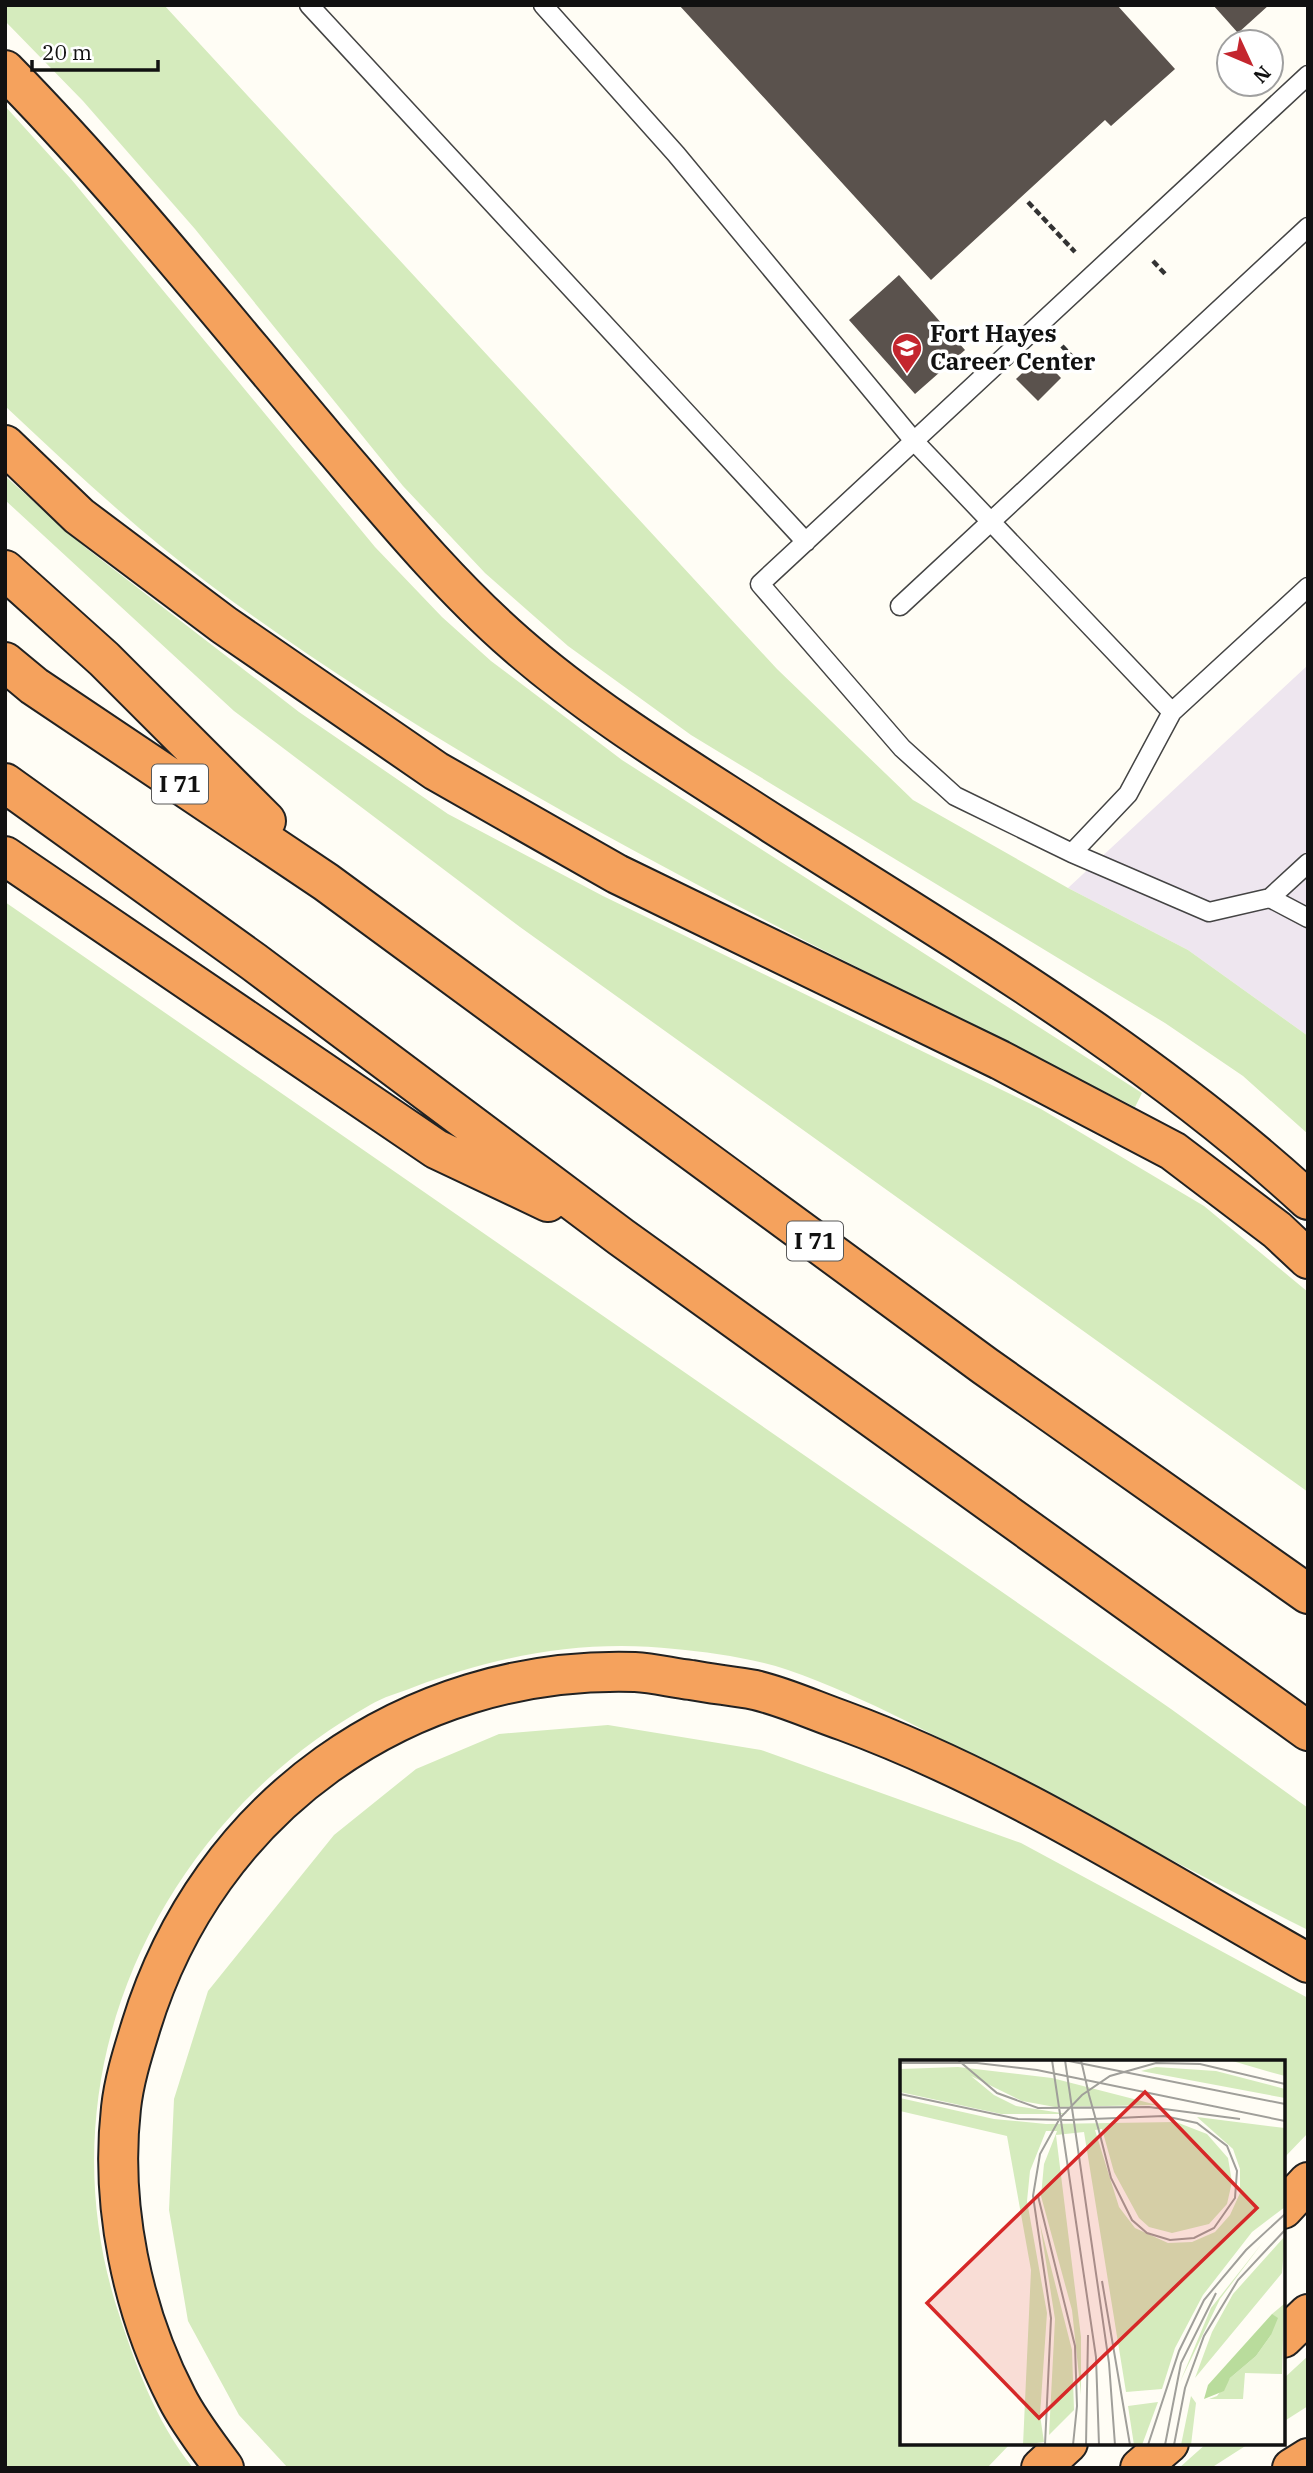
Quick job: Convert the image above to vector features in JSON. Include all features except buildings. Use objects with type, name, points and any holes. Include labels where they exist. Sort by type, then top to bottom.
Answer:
[{"type":"highway","points":[[5,69],[109,183],[412,540],[515,643],[634,734],[972,951],[1156,1073],[1254,1150],[1308,1200]]},
{"type":"highway","points":[[5,445],[90,524],[224,625],[436,771],[617,874],[1000,1060],[1173,1151],[1278,1230],[1308,1259]]},
{"type":"highway","points":[[5,570],[104,659],[326,882]]},
{"type":"highway","name":"I 71","points":[[5,662],[34,686],[326,882],[985,1366],[1308,1594]]},
{"type":"highway","points":[[5,783],[254,962],[621,1237],[1308,1731]]},
{"type":"highway","points":[[5,856],[436,1149],[621,1237]]},
{"type":"highway","points":[[224,2468],[178,2401],[148,2331],[128,2258],[120,2182],[121,2108],[133,2053],[153,1985],[178,1933],[209,1882],[251,1830],[299,1784],[351,1747],[412,1713],[475,1690],[574,1675],[637,1672],[759,1691],[883,1735],[999,1789],[1308,1964]]},
{"type":"highway","points":[[1285,2207],[1308,2182]]},
{"type":"highway","points":[[1285,2336],[1308,2314]]},
{"type":"highway","points":[[1041,2468],[1066,2445]]},
{"type":"highway","points":[[1140,2468],[1167,2445]]},
{"type":"highway","points":[[1292,2468],[1308,2458]]},
{"type":"lane","points":[[309,5],[806,542]]},
{"type":"lane","points":[[543,5],[676,154],[915,441],[1172,712]]},
{"type":"lane","points":[[1308,75],[760,584],[902,748],[956,796],[1072,853],[1209,912],[1270,898],[1308,863]]},
{"type":"lane","points":[[900,606],[1308,227]]},
{"type":"lane","points":[[1072,853],[1128,794],[1172,712],[1308,587]]},
{"type":"lane","points":[[1270,898],[1308,918]]},
{"type":"path","points":[[1028,202],[1094,273]]},
{"type":"shaded area","points":[[1308,665],[1308,1036],[1188,950],[1068,888]]},
{"type":"green space","points":[[5,5],[164,5],[777,669],[913,800],[1068,888],[1188,950],[1308,1036],[1308,1134],[1243,1076],[1165,1023],[691,735],[568,646],[485,573],[403,486],[195,229],[83,101],[5,21]]},
{"type":"green space","points":[[5,106],[71,179],[375,547],[442,617],[491,661],[622,760],[1142,1093],[1135,1107],[663,866],[433,735],[322,663],[213,587],[106,500],[5,406]]},
{"type":"green space","points":[[5,476],[86,548],[299,712],[448,814],[603,896],[1041,1109],[1204,1206],[1308,1292],[1308,1492],[520,927],[234,711],[5,500]]},
{"type":"green space","points":[[5,902],[1171,1709],[1308,1808],[1308,1930],[883,1710],[820,1682],[762,1663],[717,1654],[641,1646],[575,1648],[478,1666],[386,1697],[296,1755],[231,1816],[178,1885],[137,1961],[109,2043],[95,2128],[97,2216],[116,2305],[138,2369],[167,2431],[193,2468],[5,2468]]},
{"type":"green space","points":[[608,1725],[761,1750],[1021,1843],[1308,1998],[1308,2133],[1285,2157],[1285,2060],[900,2060],[900,2445],[1009,2445],[987,2468],[288,2468],[239,2415],[188,2321],[169,2210],[174,2099],[208,1991],[334,1835],[416,1769],[499,1734]]},
{"type":"green space","points":[[1308,2356],[1308,2406],[1285,2421],[1285,2377]]},
{"type":"green space","points":[[1205,2445],[1247,2445],[1211,2468],[1179,2468]]},
{"type":"place","name":"Fort Hayes Career Center","points":[[907,375]]}]
